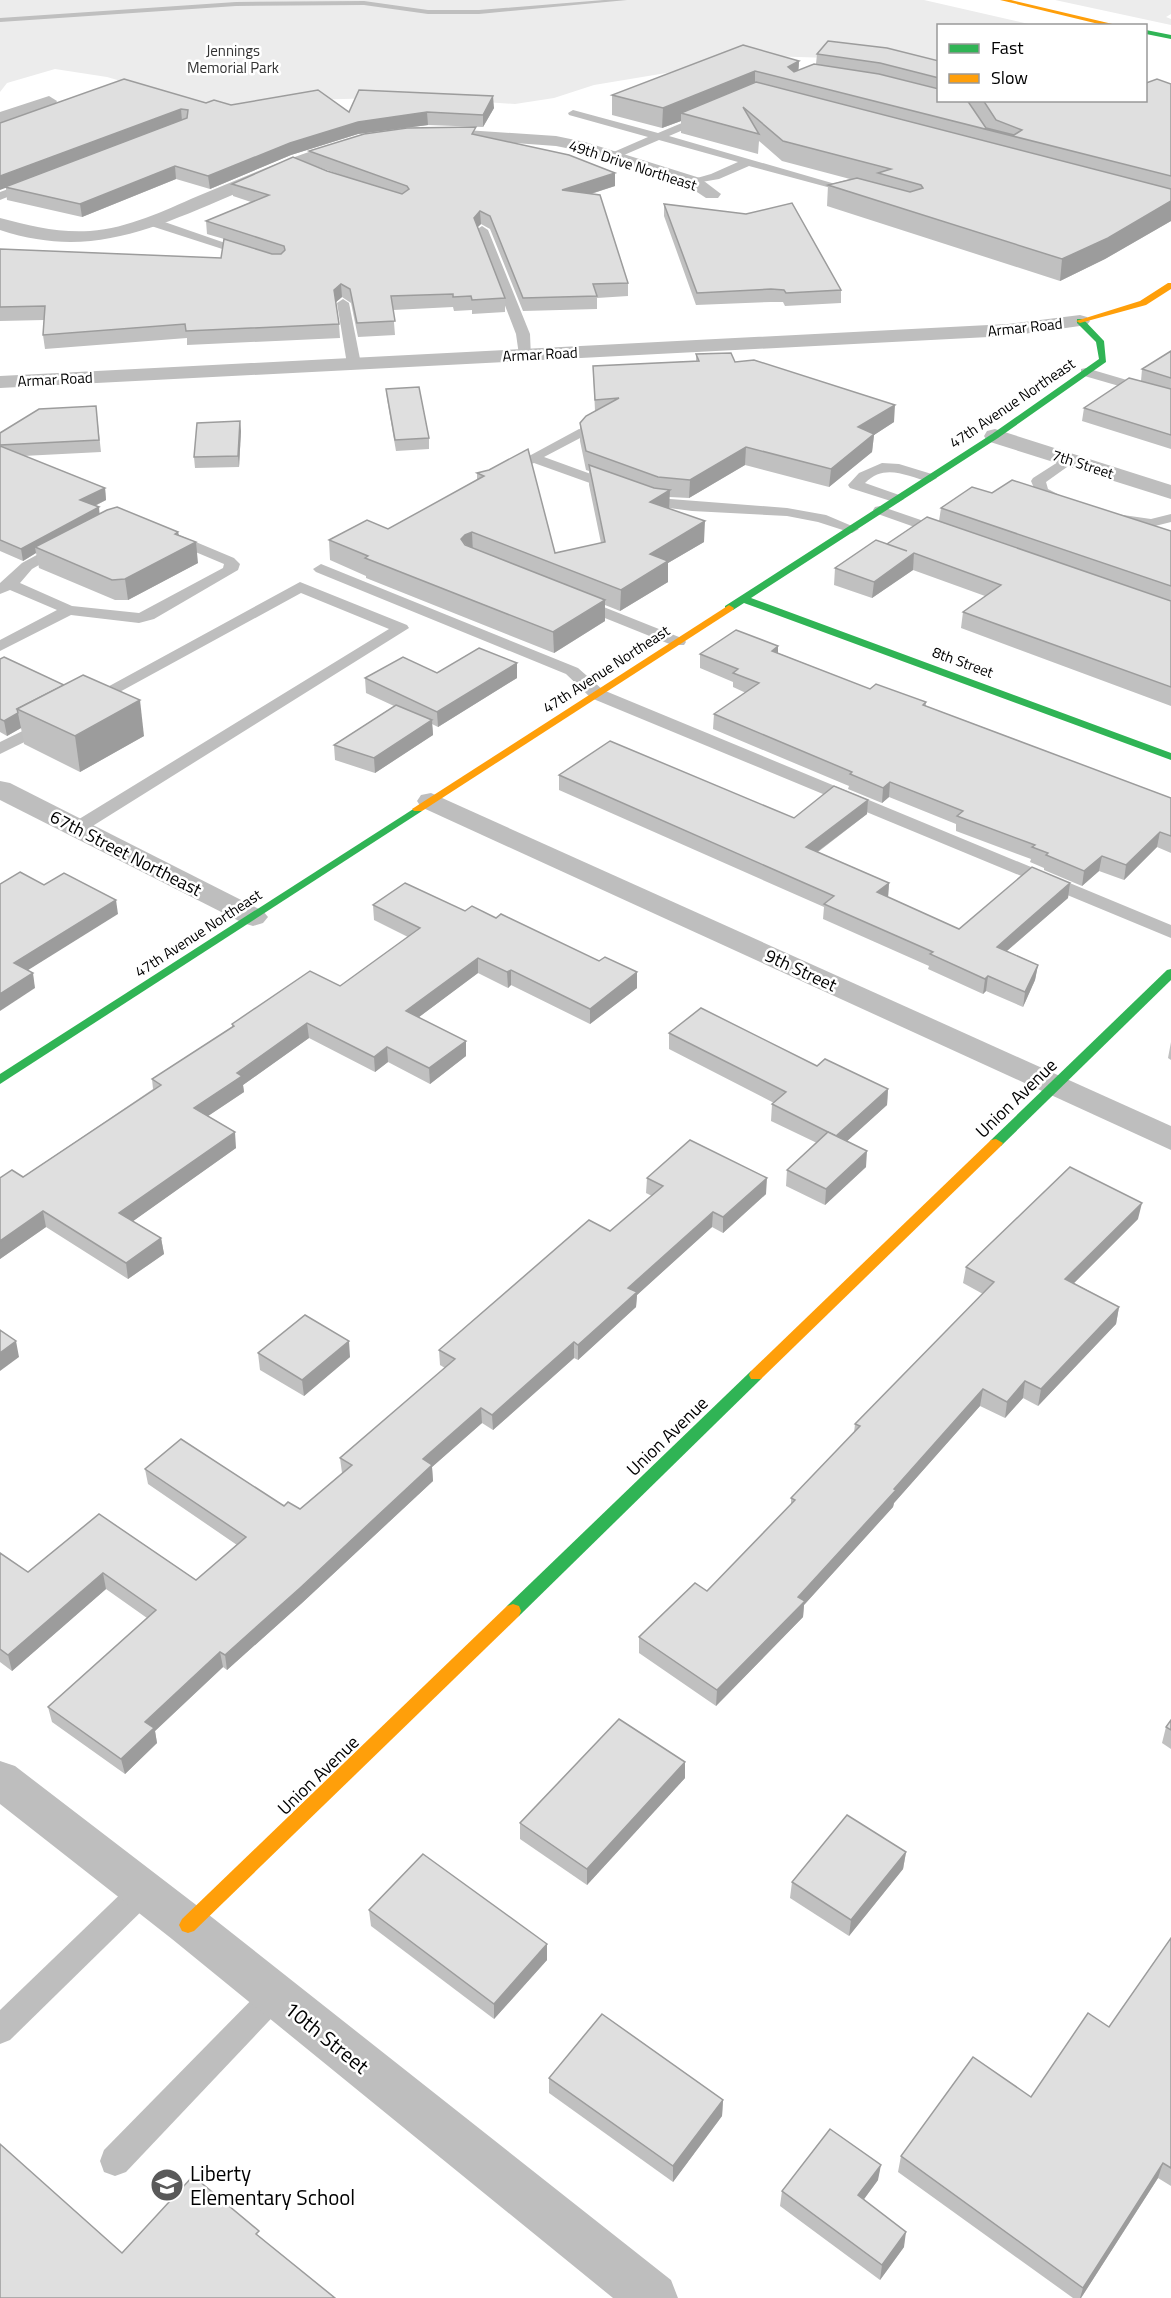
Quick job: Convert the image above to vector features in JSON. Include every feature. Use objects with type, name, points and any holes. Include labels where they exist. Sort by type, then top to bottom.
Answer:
[{"type":"street","points":[[1003,0],[1109,24]]},
{"type":"street","points":[[1147,32],[1171,37]]},
{"type":"street","points":[[0,118],[49,101]]},
{"type":"street","name":"49th Drive Northeast","points":[[418,133],[556,141],[613,156],[694,182],[712,194]]},
{"type":"street","points":[[0,225],[28,234],[66,237],[104,235],[152,222],[292,163],[370,138]]},
{"type":"street","points":[[1080,321],[1143,303],[1171,285]]},
{"type":"street","name":"Armar Road","points":[[0,382],[1008,330],[1080,321]]},
{"type":"street","name":"47th Avenue Northeast","points":[[0,1080],[995,436],[1103,360],[1100,341],[1080,321]]},
{"type":"street","name":"7th Street","points":[[995,436],[1171,492]]},
{"type":"street","name":"8th Street","points":[[744,598],[1171,757]]},
{"type":"street","name":"67th Street Northeast","points":[[0,789],[253,917]]},
{"type":"street","name":"9th Street","points":[[431,801],[1171,1139]]},
{"type":"street","name":"Union Avenue","points":[[188,1925],[1171,973]]},
{"type":"street","name":"10th Street","points":[[0,1779],[188,1925],[653,2298]]},
{"type":"lane","points":[[573,113],[869,196]]},
{"type":"lane","points":[[613,156],[711,114]]},
{"type":"lane","points":[[694,182],[715,177],[748,162]]},
{"type":"lane","points":[[292,163],[311,172]]},
{"type":"lane","points":[[0,196],[43,180]]},
{"type":"lane","points":[[152,222],[257,256]]},
{"type":"lane","points":[[482,230],[524,334],[526,355]]},
{"type":"lane","points":[[343,303],[354,364]]},
{"type":"lane","points":[[1086,372],[1171,397]]},
{"type":"lane","points":[[513,469],[579,433]]},
{"type":"lane","points":[[533,458],[654,502],[692,507],[787,512],[820,518],[852,529]]},
{"type":"lane","points":[[1069,459],[1038,481],[1038,486],[1042,492],[1080,506]]},
{"type":"lane","points":[[897,499],[855,485],[877,468],[886,465],[930,478]]},
{"type":"lane","points":[[880,510],[959,537]]},
{"type":"lane","points":[[1102,514],[1125,521],[1151,523],[1171,518]]},
{"type":"lane","points":[[74,541],[27,566],[5,587],[69,610],[131,617],[148,616],[230,570],[232,564],[229,561],[159,532]]},
{"type":"lane","points":[[321,569],[572,671],[597,694],[1171,932]]},
{"type":"lane","points":[[0,749],[300,587],[401,628],[77,828]]},
{"type":"lane","points":[[570,599],[678,642]]},
{"type":"lane","points":[[0,646],[69,610]]},
{"type":"lane","points":[[0,2030],[143,1891]]},
{"type":"lane","points":[[115,2161],[275,1995]]},
{"type":"green space","name":"Jennings Memorial Park","points":[[0,0],[924,0],[1029,24],[937,24],[937,75],[859,59],[769,56],[594,85],[554,98],[515,104],[414,97],[308,100],[231,113],[107,77],[55,69],[7,83],[0,92]]},
{"type":"green space","points":[[1055,0],[1171,0],[1171,14],[1166,17],[1171,19],[1171,25]]},
{"type":"building","points":[[828,41],[887,48],[937,60],[937,77],[880,63],[817,54]]},
{"type":"building","points":[[743,45],[799,61],[788,67],[794,72],[814,64],[879,74],[937,88],[937,102],[968,102],[986,128],[1014,135],[1022,130],[996,120],[984,102],[1147,102],[1147,83],[1157,79],[1171,84],[1171,176],[755,71],[663,108],[612,95]]},
{"type":"building","points":[[124,79],[206,103],[214,100],[231,105],[318,90],[349,112],[359,90],[493,96],[483,115],[427,112],[358,122],[290,143],[208,176],[175,166],[80,204],[5,187],[187,118],[188,110],[181,109],[0,176],[0,123]]},
{"type":"building","points":[[756,82],[1171,189],[1171,201],[1108,238],[1062,259],[828,185],[857,178],[910,192],[923,188],[921,185],[878,173],[891,169],[783,141],[743,107],[759,134],[681,113]]},
{"type":"building","points":[[476,127],[472,134],[569,155],[615,173],[562,190],[600,195],[628,283],[593,284],[597,296],[523,298],[490,216],[480,211],[474,218],[505,298],[472,300],[471,296],[453,297],[453,294],[391,296],[395,321],[357,323],[350,289],[341,284],[334,290],[339,324],[186,331],[185,324],[43,335],[45,306],[0,307],[0,249],[221,258],[224,239],[272,254],[281,254],[285,250],[284,246],[206,221],[269,195],[232,184],[293,157],[327,171],[402,194],[409,189],[407,186],[309,151],[364,134],[407,128]]},
{"type":"building","points":[[792,203],[841,290],[786,293],[784,290],[771,289],[697,293],[664,204],[746,214]]},
{"type":"building","points":[[1171,351],[1171,378],[1142,369]]},
{"type":"building","points":[[731,353],[735,362],[754,360],[895,405],[858,427],[874,434],[831,469],[746,447],[690,480],[658,477],[586,451],[580,423],[586,416],[619,398],[595,400],[593,366],[699,361],[696,354]]},
{"type":"building","points":[[1129,378],[1171,389],[1171,435],[1084,408]]},
{"type":"building","points":[[419,387],[429,438],[395,440],[386,389]]},
{"type":"building","points":[[96,406],[99,440],[0,445],[0,433],[39,409]]},
{"type":"building","points":[[240,421],[238,456],[194,457],[197,423]]},
{"type":"building","points":[[0,446],[105,488],[80,500],[99,507],[21,549],[0,540]]},
{"type":"building","points":[[528,449],[555,553],[605,542],[589,465],[654,488],[670,490],[650,502],[705,521],[650,554],[668,561],[621,590],[472,532],[465,535],[461,539],[465,545],[605,600],[553,632],[365,558],[368,556],[329,540],[367,520],[388,529],[484,476],[477,473],[489,470]]},
{"type":"building","points":[[1012,480],[1171,531],[1171,586],[941,508],[972,487],[992,493]]},
{"type":"building","points":[[117,507],[178,532],[175,534],[196,542],[125,579],[112,580],[35,547],[107,510]]},
{"type":"building","points":[[927,517],[1171,601],[1171,687],[963,612],[1001,585],[914,553],[874,582],[835,568],[876,540],[887,544]]},
{"type":"building","points":[[736,630],[778,646],[772,651],[870,689],[876,684],[926,702],[923,705],[1171,798],[1171,836],[1160,832],[1126,865],[1102,856],[1084,871],[1046,855],[1048,853],[1032,847],[1035,845],[957,816],[963,811],[890,782],[883,788],[850,774],[852,772],[714,714],[759,683],[733,673],[738,669],[700,654]]},
{"type":"building","points":[[479,648],[517,663],[437,712],[365,678],[403,657],[437,673]]},
{"type":"building","points":[[4,657],[64,685],[17,709],[18,713],[4,721],[0,719],[0,659]]},
{"type":"building","points":[[83,675],[140,700],[75,736],[17,709]]},
{"type":"building","points":[[396,705],[432,720],[374,758],[334,745]]},
{"type":"building","points":[[610,741],[794,818],[834,786],[868,800],[806,847],[889,883],[877,892],[959,929],[1032,867],[1070,883],[997,947],[1038,965],[1025,992],[988,976],[985,979],[930,954],[933,952],[824,904],[834,896],[559,775]]},
{"type":"building","points":[[20,872],[44,885],[64,873],[116,900],[14,963],[33,973],[0,994],[0,884]]},
{"type":"building","points":[[405,883],[465,911],[472,906],[496,918],[501,914],[599,961],[605,957],[637,972],[590,1009],[511,970],[507,972],[478,958],[406,1011],[466,1041],[429,1068],[387,1047],[374,1057],[307,1023],[237,1073],[242,1076],[194,1108],[235,1132],[119,1213],[161,1238],[126,1263],[43,1211],[0,1241],[0,1178],[12,1170],[23,1177],[161,1085],[152,1079],[234,1026],[232,1024],[310,971],[340,986],[420,928],[373,905]]},
{"type":"building","points":[[701,1008],[817,1066],[825,1059],[888,1089],[836,1136],[772,1104],[786,1092],[669,1033]]},
{"type":"building","points":[[828,1132],[867,1151],[826,1189],[787,1170]]},
{"type":"building","points":[[690,1140],[767,1178],[723,1217],[713,1212],[628,1288],[637,1292],[578,1345],[574,1342],[492,1415],[481,1408],[423,1459],[432,1465],[300,1588],[225,1655],[220,1652],[145,1722],[154,1728],[121,1759],[48,1707],[156,1610],[103,1573],[8,1655],[0,1649],[0,1553],[28,1572],[99,1514],[196,1580],[246,1537],[145,1469],[181,1439],[284,1506],[288,1502],[300,1509],[352,1465],[340,1458],[455,1359],[439,1350],[589,1220],[610,1231],[663,1186],[647,1178]]},
{"type":"building","points":[[1070,1167],[1142,1203],[1065,1279],[1119,1307],[1041,1389],[1025,1381],[1007,1402],[983,1389],[894,1489],[896,1490],[798,1597],[805,1601],[717,1690],[639,1637],[695,1583],[707,1591],[795,1500],[791,1498],[860,1426],[855,1424],[994,1282],[966,1267]]},
{"type":"building","points":[[305,1315],[349,1341],[302,1380],[258,1353]]},
{"type":"building","points":[[0,1330],[16,1341],[0,1353]]},
{"type":"building","points":[[619,1719],[685,1762],[587,1869],[520,1823]]},
{"type":"building","points":[[1171,1720],[1171,1730],[1166,1727]]},
{"type":"building","points":[[847,1815],[906,1852],[851,1920],[792,1882]]},
{"type":"building","points":[[423,1854],[547,1944],[494,2004],[369,1910]]},
{"type":"building","points":[[1171,1938],[1171,2168],[1163,2163],[1083,2288],[901,2156],[973,2057],[1031,2097],[1088,2013],[1109,2027]]},
{"type":"building","points":[[602,2014],[723,2100],[673,2166],[549,2078]]},
{"type":"building","points":[[830,2129],[881,2165],[858,2195],[906,2232],[882,2265],[782,2191]]},
{"type":"building","points":[[0,2144],[122,2253],[193,2176],[259,2231],[256,2234],[335,2298],[0,2298]]},
{"type":"waterway","points":[[0,20],[236,4],[364,3],[428,12],[479,12],[624,0]]},
{"type":"traffic: fast","points":[[1147,32],[1171,37]]},
{"type":"traffic: fast","points":[[729,608],[995,436],[1103,360],[1100,341],[1080,321]]},
{"type":"traffic: fast","points":[[744,599],[1171,757]]},
{"type":"traffic: fast","points":[[0,1080],[418,809]]},
{"type":"traffic: fast","points":[[996,1143],[1171,973]]},
{"type":"traffic: fast","points":[[513,1611],[756,1375]]},
{"type":"traffic: slow","points":[[1003,0],[1109,24]]},
{"type":"traffic: slow","points":[[1080,321],[1143,303],[1171,285]]},
{"type":"traffic: slow","points":[[418,809],[729,608]]},
{"type":"traffic: slow","points":[[756,1375],[996,1143]]},
{"type":"traffic: slow","points":[[188,1925],[513,1611]]},
{"type":"place","name":"Liberty Elementary School","points":[[167,2185]]}]
